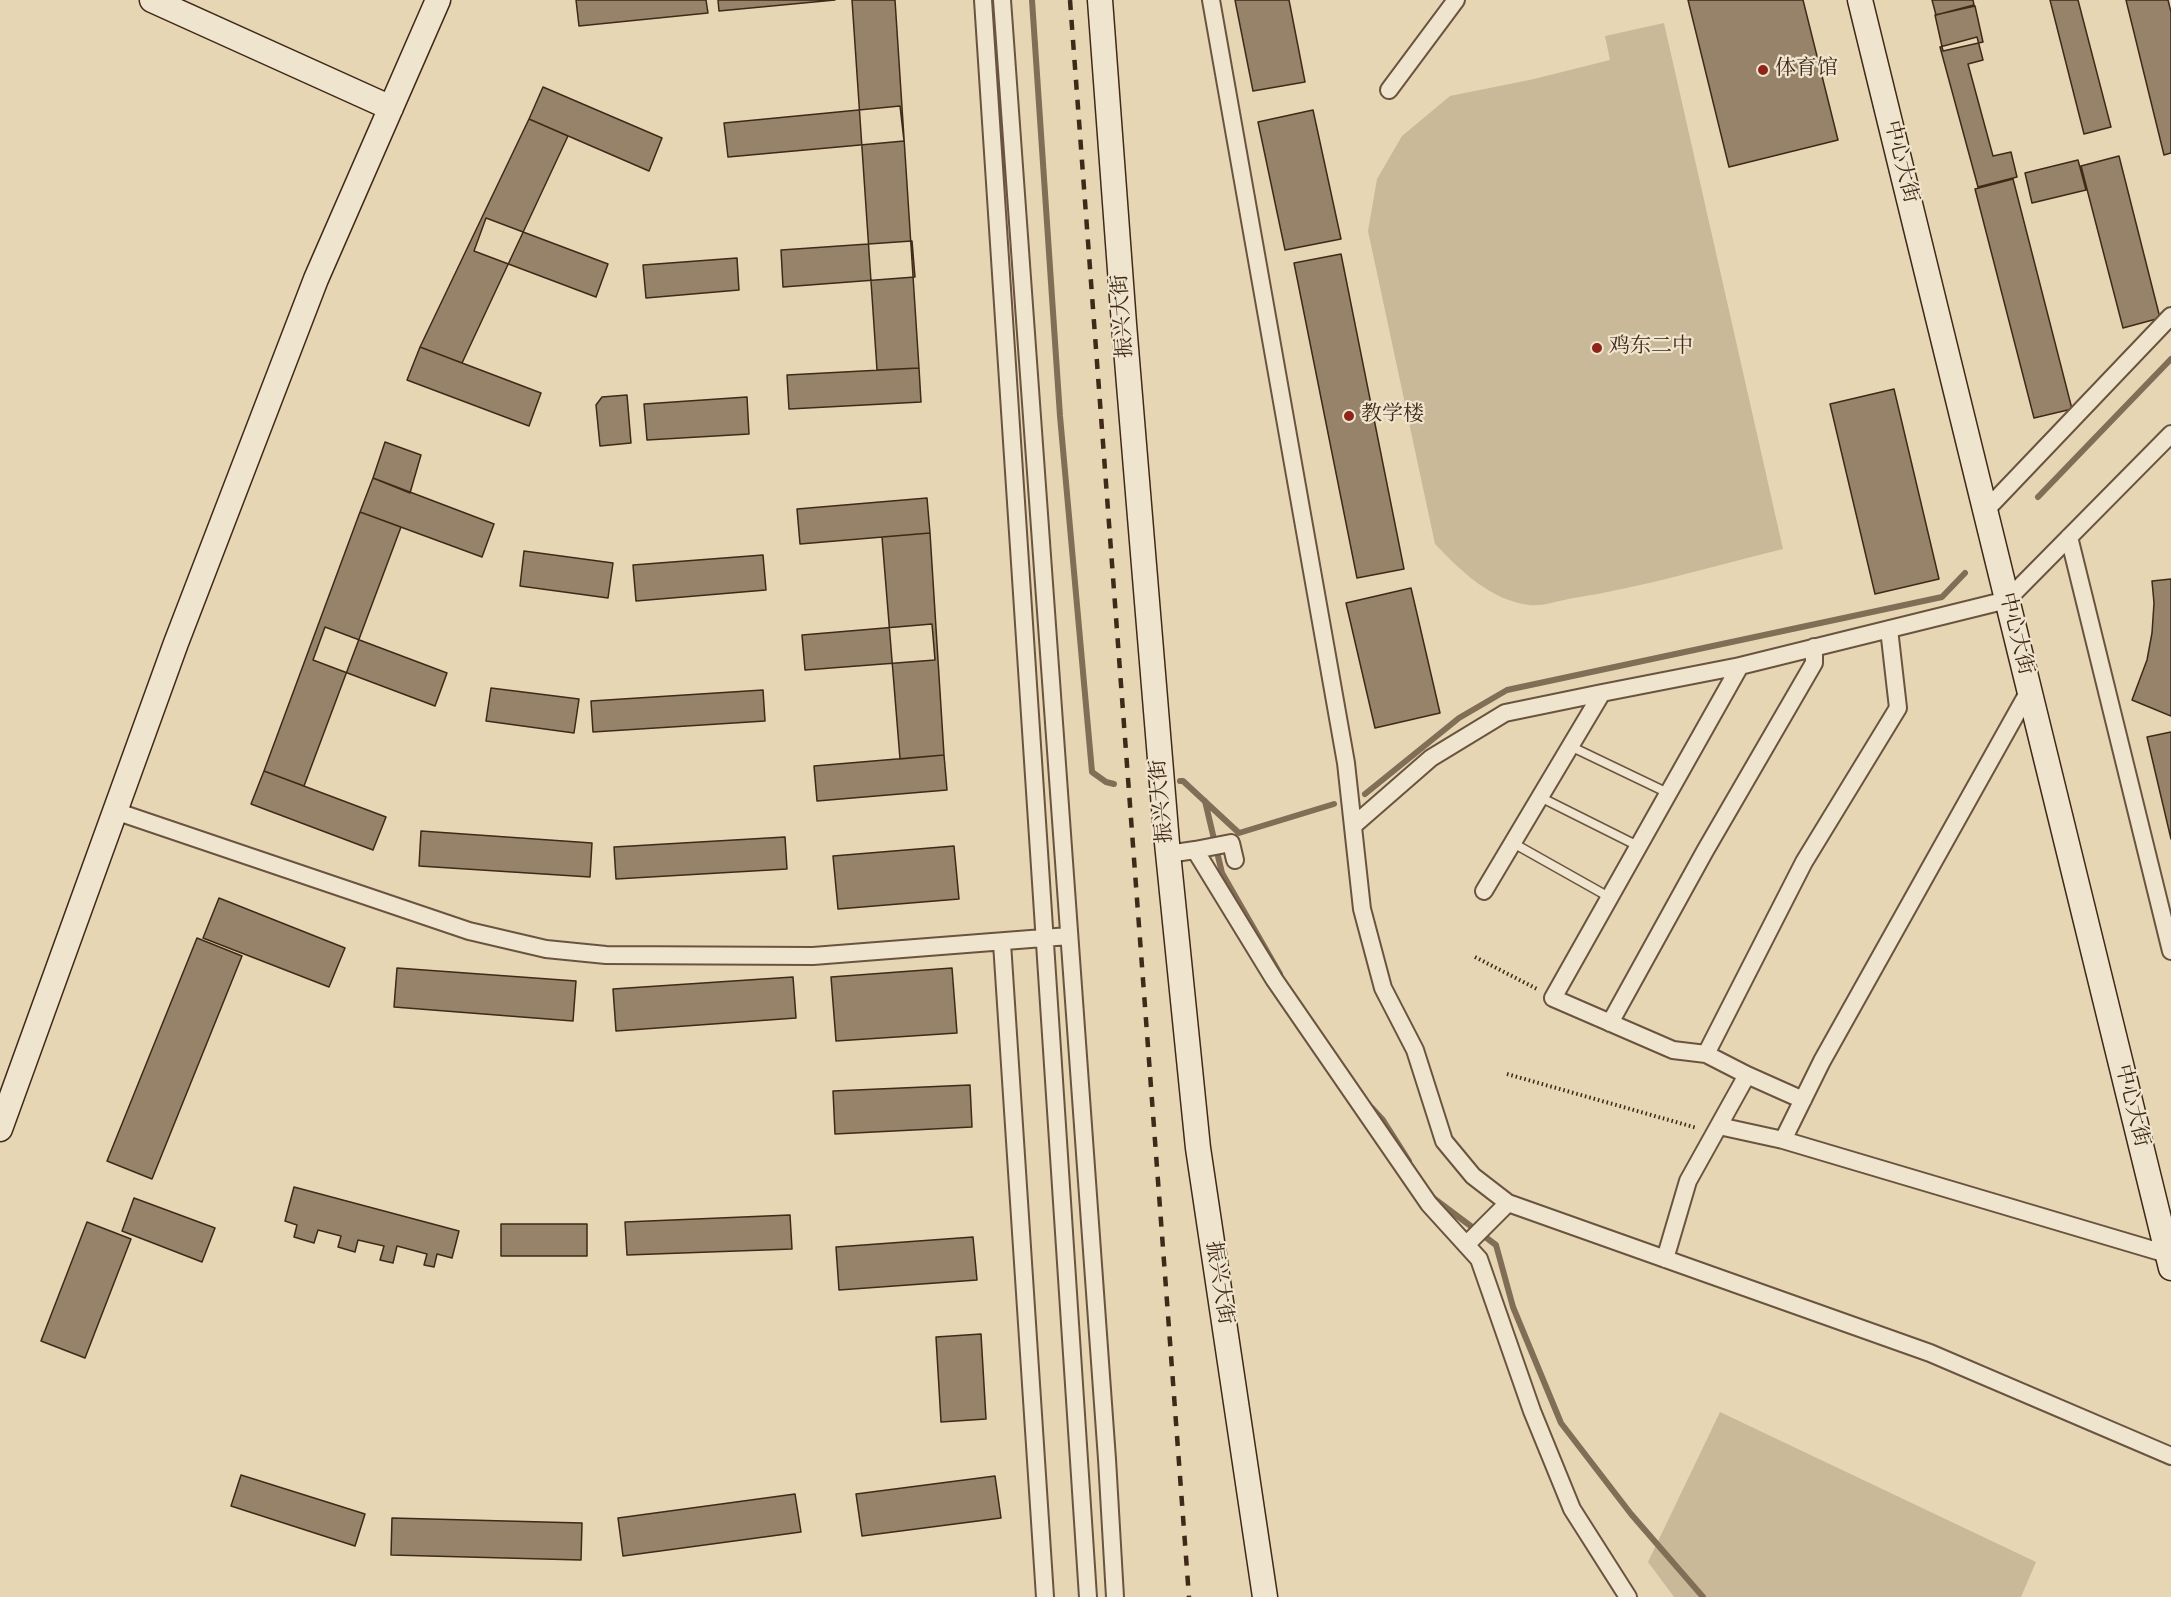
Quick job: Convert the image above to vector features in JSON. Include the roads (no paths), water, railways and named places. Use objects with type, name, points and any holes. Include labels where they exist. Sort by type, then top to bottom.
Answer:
[{"type":"street","points":[[152,0],[391,108]]},
{"type":"street","points":[[0,1129],[176,643],[316,279],[438,0]]},
{"type":"street","points":[[983,0],[1088,1597]]},
{"type":"street","points":[[1002,0],[1115,1597]]},
{"type":"street","name":"振兴大街","points":[[1100,0],[1168,854],[1198,1148],[1265,1597]]},
{"type":"street","points":[[1211,0],[1346,763],[1362,909],[1383,988],[1415,1050],[1444,1141],[1473,1176],[1508,1203],[1930,1353],[2171,1456]]},
{"type":"street","points":[[1389,90],[1456,0]]},
{"type":"street","name":"中心大街","points":[[1860,0],[2169,1261]]},
{"type":"street","points":[[1985,511],[2171,316]]},
{"type":"street","points":[[1353,826],[1431,758],[1505,713],[1740,666],[2007,600],[2171,434]]},
{"type":"street","points":[[2068,537],[2170,946]]},
{"type":"street","points":[[1706,1054],[1804,862],[1898,708],[1889,629]]},
{"type":"street","points":[[1610,1023],[1814,663],[1814,647]]},
{"type":"street","points":[[1740,666],[1553,998],[1673,1050],[1706,1054],[1803,1100]]},
{"type":"street","points":[[1783,1140],[1822,1061],[2029,691]]},
{"type":"street","points":[[1484,891],[1602,693]]},
{"type":"street","points":[[115,811],[469,931],[546,949],[606,955],[813,956],[1069,936]]},
{"type":"street","points":[[1168,854],[1231,843],[1235,861]]},
{"type":"street","points":[[1195,850],[1274,979],[1429,1204],[1479,1259],[1532,1411],[1572,1509],[1628,1597]]},
{"type":"street","points":[[1002,943],[1045,1597]]},
{"type":"street","points":[[1665,1259],[1688,1181],[1747,1075]]},
{"type":"street","points":[[1717,1129],[1783,1140],[2169,1261]]},
{"type":"street","points":[[1466,1245],[1508,1203]]},
{"type":"lane","points":[[1570,746],[1668,793]]},
{"type":"lane","points":[[1540,797],[1638,846]]},
{"type":"lane","points":[[1513,843],[1610,897]]},
{"type":"waterway","points":[[1032,0],[1060,416],[1092,772],[1106,782],[1114,784]]},
{"type":"waterway","points":[[2038,497],[2171,359]]},
{"type":"waterway","points":[[1365,794],[1459,718],[1507,690],[1942,597],[1965,573]]},
{"type":"waterway","points":[[1180,781],[1183,781],[1239,833],[1334,804]]},
{"type":"waterway","points":[[1205,801],[1222,873],[1280,974]]},
{"type":"waterway","points":[[1372,1108],[1383,1120],[1409,1161]]},
{"type":"waterway","points":[[1432,1197],[1496,1245],[1513,1307],[1561,1423],[1631,1514],[1703,1597]]},
{"type":"railway","points":[[1070,0],[1189,1597]]},
{"type":"place","name":"体育馆","points":[[1763,70]]},
{"type":"place","name":"鸡东二中","points":[[1597,348]]},
{"type":"place","name":"教学楼","points":[[1349,416]]}]
